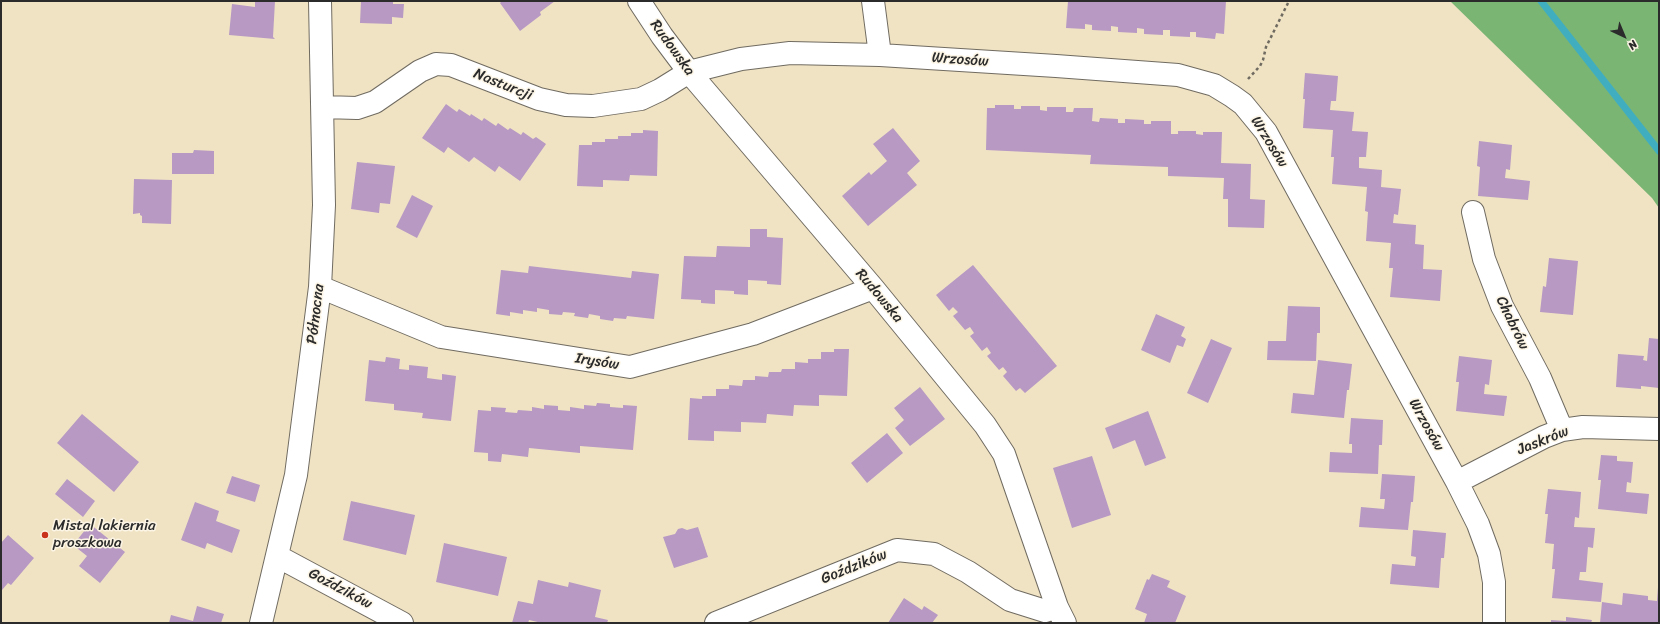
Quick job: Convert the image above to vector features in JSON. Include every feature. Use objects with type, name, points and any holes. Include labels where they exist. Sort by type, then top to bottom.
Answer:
[{"type":"street","name":"Północna","points":[[261,623],[296,475],[320,287],[324,205],[320,1]]},
{"type":"street","name":"Rudowska","points":[[639,1],[662,36],[689,72],[873,288],[985,425],[1004,454],[1061,615]]},
{"type":"street","points":[[873,1],[880,55]]},
{"type":"street","name":"Wrzosów","points":[[689,72],[741,59],[790,53],[880,55],[1178,75],[1214,85],[1232,96],[1243,104],[1266,132],[1457,482],[1478,524],[1489,554],[1494,582],[1494,623]]},
{"type":"street","name":"Nasturcji","points":[[323,107],[357,108],[375,102],[420,71],[436,64],[451,65],[539,99],[566,105],[593,106],[641,99],[660,90],[689,72]]},
{"type":"street","name":"Chabrów","points":[[1473,212],[1484,259],[1502,306],[1540,378],[1562,430]]},
{"type":"street","name":"Irysów","points":[[320,287],[441,337],[630,367],[753,334],[873,288]]},
{"type":"street","name":"Jaskrów","points":[[1457,482],[1544,437],[1562,430],[1583,427],[1659,429]]},
{"type":"street","name":"Goździków","points":[[716,623],[897,550],[934,554],[968,572],[1010,600],[1045,612],[1061,615]]},
{"type":"street","name":"Goździków","points":[[277,556],[402,623]]},
{"type":"path","points":[[1232,96],[1264,60],[1269,40],[1289,1]]},
{"type":"green space","points":[[1450,1],[1659,1],[1659,208],[1652,198]]},
{"type":"building","points":[[255,1],[275,1],[273,37],[275,39],[229,35],[232,4],[255,7]]},
{"type":"building","points":[[361,1],[393,1],[393,4],[404,4],[403,18],[392,17],[392,24],[360,23]]},
{"type":"building","points":[[502,1],[555,1],[540,12],[541,15],[520,31],[500,3]]},
{"type":"building","points":[[1068,1],[1226,1],[1224,34],[1216,33],[1215,39],[1196,37],[1196,32],[1190,32],[1190,37],[1170,36],[1170,30],[1163,30],[1163,35],[1144,34],[1144,29],[1137,28],[1137,33],[1118,32],[1118,27],[1111,26],[1111,31],[1092,30],[1092,25],[1085,24],[1085,29],[1066,28]]},
{"type":"building","points":[[1305,73],[1338,76],[1336,101],[1331,101],[1330,110],[1354,112],[1352,131],[1368,132],[1366,157],[1359,157],[1359,168],[1382,170],[1381,187],[1401,189],[1398,215],[1394,214],[1393,223],[1416,225],[1415,244],[1424,245],[1423,269],[1442,270],[1440,301],[1390,297],[1393,268],[1389,268],[1391,243],[1366,241],[1368,212],[1365,211],[1367,187],[1332,184],[1334,157],[1331,157],[1333,130],[1303,128]]},
{"type":"building","points":[[446,104],[457,112],[459,109],[482,121],[484,118],[496,126],[498,123],[508,130],[510,128],[521,135],[523,132],[533,139],[536,137],[546,144],[520,181],[499,166],[495,172],[474,157],[469,162],[448,147],[444,153],[422,138]]},
{"type":"building","points":[[995,105],[1014,105],[1014,109],[1021,109],[1021,106],[1040,106],[1040,110],[1047,111],[1047,107],[1066,107],[1066,112],[1073,112],[1074,108],[1093,108],[1092,121],[1099,122],[1100,118],[1118,119],[1118,123],[1125,123],[1125,119],[1144,120],[1144,124],[1151,124],[1151,121],[1171,121],[1171,134],[1178,134],[1178,131],[1196,131],[1196,134],[1203,135],[1203,132],[1222,132],[1221,163],[1251,164],[1250,199],[1265,200],[1264,228],[1228,227],[1228,199],[1223,199],[1224,178],[1168,176],[1168,167],[1090,164],[1091,155],[986,150],[987,108],[995,108]]},
{"type":"building","points":[[893,128],[920,161],[907,173],[917,185],[868,226],[842,196],[869,172],[871,175],[887,161],[873,144]]},
{"type":"building","points":[[643,130],[658,131],[657,176],[630,175],[629,181],[603,180],[603,187],[577,186],[579,145],[592,145],[592,142],[605,142],[605,139],[618,139],[618,136],[631,136],[631,133],[643,133]]},
{"type":"building","points":[[1479,141],[1512,145],[1510,170],[1506,169],[1505,178],[1530,181],[1528,200],[1478,196],[1480,167],[1477,166]]},
{"type":"building","points":[[194,150],[214,151],[214,174],[172,174],[172,153],[193,153]]},
{"type":"building","points":[[357,162],[395,166],[390,204],[380,203],[379,213],[351,209]]},
{"type":"building","points":[[134,179],[172,180],[171,224],[142,223],[142,216],[140,213],[133,214]]},
{"type":"building","points":[[412,195],[433,206],[417,238],[396,227]]},
{"type":"building","points":[[750,229],[767,229],[767,237],[783,238],[781,285],[767,284],[767,281],[748,280],[748,295],[734,294],[734,291],[715,290],[715,304],[701,303],[701,300],[681,299],[684,256],[716,257],[717,246],[750,247]]},
{"type":"building","points":[[1549,258],[1578,261],[1573,315],[1540,312],[1543,286],[1546,287]]},
{"type":"building","points":[[973,265],[1057,366],[1025,393],[1020,388],[1016,391],[1003,376],[1007,372],[1003,367],[999,370],[987,356],[991,353],[987,347],[982,351],[970,336],[974,333],[970,327],[965,330],[953,316],[958,312],[953,307],[949,311],[936,295]]},
{"type":"building","points":[[529,266],[631,278],[632,271],[659,274],[654,319],[627,316],[626,319],[614,318],[613,321],[600,319],[600,316],[589,314],[588,318],[574,316],[575,313],[563,312],[562,315],[549,314],[549,310],[537,308],[537,312],[523,310],[523,314],[510,312],[510,316],[496,314],[501,270],[528,273]]},
{"type":"building","points":[[1288,306],[1320,307],[1320,333],[1317,333],[1316,361],[1267,360],[1268,341],[1286,341]]},
{"type":"building","points":[[1156,314],[1185,327],[1181,336],[1186,339],[1183,347],[1177,345],[1170,363],[1141,350]]},
{"type":"building","points":[[1649,338],[1659,339],[1659,388],[1641,386],[1641,389],[1616,387],[1618,354],[1644,356],[1643,360],[1647,361]]},
{"type":"building","points":[[1211,339],[1232,348],[1208,403],[1187,393]]},
{"type":"building","points":[[834,349],[849,349],[847,396],[819,395],[819,406],[794,405],[793,416],[767,414],[766,423],[741,422],[741,432],[714,431],[714,441],[688,440],[690,398],[702,399],[702,396],[716,396],[716,389],[729,389],[729,385],[742,386],[743,380],[755,380],[755,376],[768,377],[769,372],[781,372],[782,369],[795,369],[795,362],[808,363],[808,359],[821,359],[821,352],[834,352]]},
{"type":"building","points":[[1459,356],[1492,360],[1489,385],[1485,384],[1484,394],[1507,396],[1504,416],[1456,411],[1459,382],[1456,382]]},
{"type":"building","points":[[386,357],[400,359],[399,369],[409,370],[409,365],[428,367],[427,378],[442,380],[442,374],[456,376],[451,421],[422,418],[423,413],[394,410],[394,404],[365,401],[369,360],[385,362]]},
{"type":"building","points":[[1318,360],[1352,364],[1344,418],[1291,413],[1293,393],[1314,395]]},
{"type":"building","points":[[920,387],[945,419],[910,446],[895,428],[904,420],[894,408]]},
{"type":"building","points":[[597,403],[610,404],[610,407],[623,408],[623,405],[637,406],[633,450],[580,446],[580,453],[529,448],[528,457],[502,454],[501,462],[488,461],[488,453],[474,452],[478,410],[491,411],[491,407],[506,408],[505,412],[517,413],[518,410],[532,411],[532,407],[544,409],[544,405],[558,406],[558,410],[570,411],[570,407],[584,409],[584,405],[596,406]]},
{"type":"building","points":[[1148,411],[1166,458],[1145,466],[1135,440],[1113,449],[1105,428]]},
{"type":"building","points":[[82,414],[139,462],[114,492],[57,443]]},
{"type":"building","points":[[1351,418],[1383,420],[1382,445],[1379,445],[1378,474],[1329,472],[1330,452],[1352,453],[1352,444],[1349,444]]},
{"type":"building","points":[[887,433],[903,453],[867,483],[851,463]]},
{"type":"building","points":[[1601,455],[1617,456],[1617,461],[1633,462],[1631,483],[1627,482],[1626,492],[1649,494],[1647,514],[1598,509],[1601,480],[1598,480]]},
{"type":"building","points":[[1092,456],[1111,515],[1072,528],[1053,468]]},
{"type":"building","points":[[1382,474],[1415,476],[1413,502],[1411,502],[1408,530],[1359,527],[1361,507],[1384,509],[1385,499],[1380,499]]},
{"type":"building","points":[[232,476],[260,485],[255,502],[226,493]]},
{"type":"building","points":[[67,479],[95,501],[83,517],[55,494]]},
{"type":"building","points":[[1548,489],[1581,492],[1579,518],[1575,517],[1574,527],[1595,528],[1593,548],[1588,547],[1586,572],[1580,572],[1579,580],[1603,583],[1601,602],[1552,598],[1555,569],[1552,569],[1554,544],[1545,543],[1548,514],[1545,514]]},
{"type":"building","points":[[351,501],[415,515],[406,555],[343,540]]},
{"type":"building","points":[[195,502],[219,511],[216,521],[240,530],[232,553],[207,543],[205,549],[181,540]]},
{"type":"building","points":[[90,524],[125,552],[100,583],[79,566],[87,556],[73,545]]},
{"type":"building","points":[[698,527],[708,557],[674,568],[663,537],[675,534],[678,529],[682,528],[687,530]]},
{"type":"building","points":[[1413,530],[1446,533],[1444,558],[1441,558],[1439,588],[1390,584],[1392,564],[1415,566],[1416,557],[1411,556]]},
{"type":"building","points":[[8,535],[34,558],[11,585],[8,583],[2,590],[1,543]]},
{"type":"building","points":[[444,543],[507,557],[498,596],[436,582]]},
{"type":"building","points":[[1152,574],[1170,581],[1167,587],[1186,596],[1175,623],[1144,623],[1147,614],[1135,609],[1147,579],[1149,580]]},
{"type":"building","points":[[538,580],[568,587],[569,582],[601,590],[595,617],[608,620],[607,623],[542,623],[529,620],[528,623],[512,623],[518,601],[533,604]]},
{"type":"building","points":[[1658,587],[1659,623],[1600,623],[1602,602],[1622,605],[1623,593],[1648,596],[1648,600],[1657,601]]},
{"type":"building","points":[[904,598],[922,610],[924,606],[938,615],[932,623],[888,623]]},
{"type":"building","points":[[197,606],[224,614],[221,623],[169,623],[171,615],[193,621]]},
{"type":"building","points":[[1566,617],[1592,620],[1591,623],[1551,623],[1551,620],[1566,621]]},
{"type":"waterway","points":[[1541,1],[1659,151]]},
{"type":"place","name":"Mistal lakiernia proszkowa","points":[[45,535]]}]
